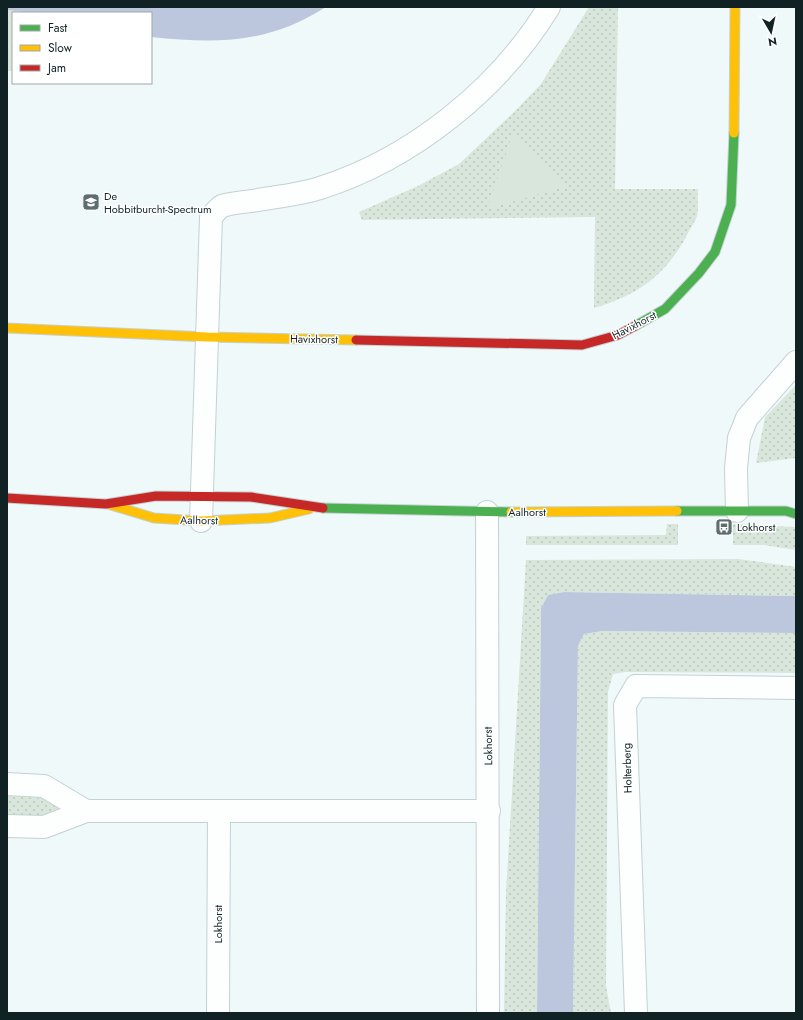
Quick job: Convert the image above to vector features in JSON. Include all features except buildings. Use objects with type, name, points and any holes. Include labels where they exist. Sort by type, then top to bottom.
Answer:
[{"type":"street","points":[[201,521],[211,217],[221,207],[320,188],[354,175],[396,156],[439,127],[483,87],[516,54],[549,7]]},
{"type":"street","name":"Havixhorst","points":[[7,328],[207,337],[582,345],[618,335],[641,324],[665,309],[699,273],[715,252],[724,229],[730,205],[734,166],[735,7]]},
{"type":"street","points":[[737,511],[736,468],[739,438],[747,418],[776,387],[796,362]]},
{"type":"street","name":"Aalhorst","points":[[7,498],[106,504],[156,496],[202,496],[277,500],[316,508],[487,512],[786,511],[796,508]]},
{"type":"street","name":"Aalhorst","points":[[106,504],[154,518],[201,521],[270,518],[316,508]]},
{"type":"street","name":"Aalhorst","points":[[786,511],[796,514]]},
{"type":"street","name":"Lokhorst","points":[[487,512],[489,811],[488,1013]]},
{"type":"street","name":"Holterberg","points":[[636,1013],[625,705],[636,686],[796,688]]},
{"type":"street","points":[[7,784],[44,786],[86,811]]},
{"type":"street","points":[[7,826],[44,828],[86,811],[489,811]]},
{"type":"street","name":"Lokhorst","points":[[218,1013],[219,811]]},
{"type":"green space","points":[[589,7],[618,7],[615,189],[698,189],[697,216],[678,249],[660,273],[637,290],[624,297],[594,308],[595,217],[362,220],[359,212],[418,186],[459,164],[541,84]]},
{"type":"green space","points":[[7,10],[23,12],[12,12],[12,71],[7,71]]},
{"type":"green space","points":[[513,133],[567,186],[487,209]]},
{"type":"green space","points":[[796,385],[796,458],[756,463],[765,417]]},
{"type":"green space","points":[[667,524],[678,524],[678,545],[526,545],[526,536],[666,535]]},
{"type":"green space","points":[[733,524],[796,527],[796,550],[764,545],[733,545]]},
{"type":"green space","points":[[739,559],[796,567],[796,596],[564,592],[548,595],[541,608],[537,1013],[504,1013],[506,892],[526,560]]},
{"type":"green space","points":[[603,631],[796,633],[796,673],[625,672],[613,674],[608,692],[606,986],[611,1013],[573,1013],[578,646],[584,634]]},
{"type":"green space","points":[[7,796],[61,799],[60,818],[7,816]]},
{"type":"water","points":[[7,7],[326,7],[305,19],[263,35],[220,40],[152,37],[152,12],[23,12],[7,10]]},
{"type":"water","points":[[564,592],[796,596],[796,633],[603,631],[584,634],[578,646],[573,1013],[537,1013],[541,608],[548,595]]},
{"type":"traffic: fast","points":[[635,326],[665,309],[699,273],[715,252],[731,205],[734,133]]},
{"type":"traffic: fast","points":[[323,508],[511,512]]},
{"type":"traffic: fast","points":[[677,511],[786,511],[796,514]]},
{"type":"traffic: slow","points":[[734,133],[735,7]]},
{"type":"traffic: slow","points":[[7,328],[207,337],[356,340]]},
{"type":"traffic: slow","points":[[111,505],[154,518],[201,521],[270,518],[309,509]]},
{"type":"traffic: slow","points":[[511,512],[677,511]]},
{"type":"traffic: jam","points":[[356,340],[582,345],[618,335],[635,326]]},
{"type":"traffic: jam","points":[[7,498],[106,504],[156,496],[251,497],[323,508]]},
{"type":"place","name":"De Hobbitburcht-Spectrum","points":[[91,202]]},
{"type":"place","name":"Lokhorst","points":[[724,527]]}]
